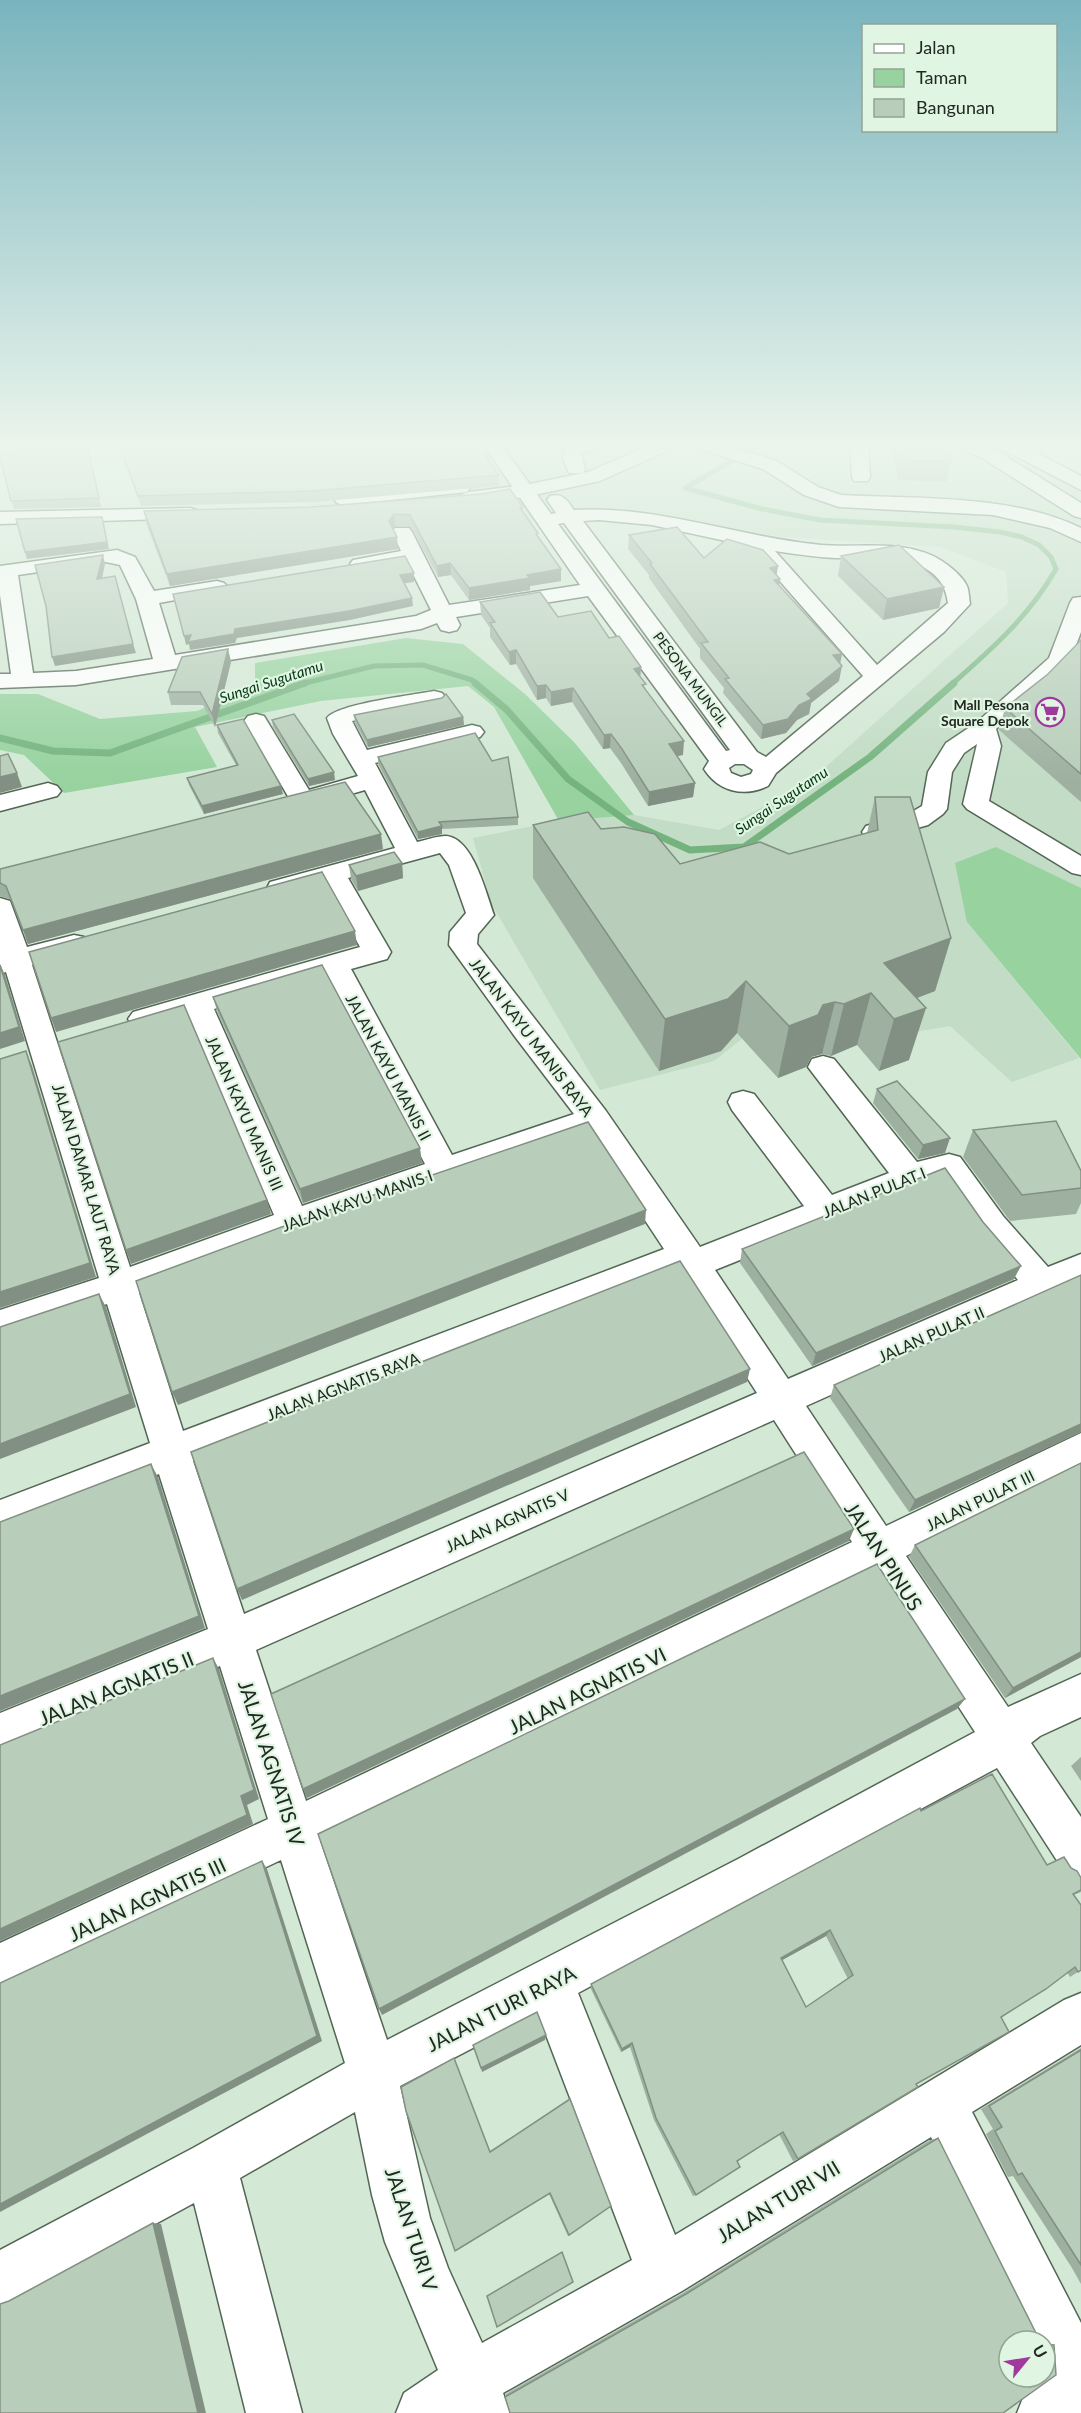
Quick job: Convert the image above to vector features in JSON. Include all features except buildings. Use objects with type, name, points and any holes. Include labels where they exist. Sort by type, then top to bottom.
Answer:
[{"type":"main road","points":[[23,679],[10,654],[4,582],[114,557]]},
{"type":"main road","points":[[118,557],[128,561],[147,599],[166,664]]},
{"type":"main road","points":[[344,566],[404,557]]},
{"type":"main road","points":[[415,557],[447,618]]},
{"type":"main road","name":"PESONA MUNGIL","points":[[571,557],[721,761],[717,765],[718,774],[734,784],[757,782],[765,775],[601,557]]},
{"type":"main road","points":[[769,557],[877,678]]},
{"type":"main road","points":[[757,764],[877,678],[959,604],[957,587],[926,561],[910,557]]},
{"type":"main road","points":[[147,599],[240,584]]},
{"type":"main road","points":[[0,681],[76,678],[598,595]]},
{"type":"main road","points":[[856,838],[919,819],[934,809],[940,772],[955,748],[984,728],[1059,661],[1081,603]]},
{"type":"main road","points":[[254,895],[410,853],[345,734],[339,718],[353,713],[434,698]]},
{"type":"main road","points":[[256,721],[290,803],[366,770],[472,732]]},
{"type":"main road","points":[[976,804],[989,746],[984,728]]},
{"type":"main road","points":[[0,803],[48,791]]},
{"type":"main road","points":[[937,793],[976,804],[1081,867]]},
{"type":"main road","name":"JALAN KAYU MANIS RAYA","points":[[410,853],[445,844],[455,851],[480,915],[464,932],[463,945],[595,1119],[690,1260]]},
{"type":"main road","points":[[121,1025],[377,952],[333,874]]},
{"type":"main road","name":"JALAN DAMAR LAUT RAYA","points":[[0,907],[8,962],[44,1048],[171,1452]]},
{"type":"main road","points":[[8,962],[96,938]]},
{"type":"main road","name":"JALAN KAYU MANIS II","points":[[334,964],[444,1170]]},
{"type":"main road","name":"JALAN KAYU MANIS III","points":[[197,1003],[293,1222]]},
{"type":"main road","points":[[823,1067],[911,1178]]},
{"type":"main road","points":[[743,1101],[826,1211]]},
{"type":"main road","name":"JALAN KAYU MANIS I","points":[[0,1325],[595,1119]]},
{"type":"main road","name":"JALAN PULAT I","points":[[690,1260],[826,1211],[935,1168],[949,1166],[991,1225],[1042,1285]]},
{"type":"main road","name":"JALAN PINUS","points":[[690,1260],[1081,1857]]},
{"type":"main road","name":"JALAN AGNATIS RAYA","points":[[0,1518],[171,1452],[690,1260]]},
{"type":"main road","name":"JALAN PULAT II","points":[[782,1400],[1081,1268]]},
{"type":"main road","name":"JALAN AGNATIS V","points":[[232,1640],[782,1400]]},
{"type":"main road","name":"JALAN PULAT III","points":[[880,1550],[1081,1450]]},
{"type":"main road","name":"JALAN AGNATIS IV","points":[[171,1452],[373,2074]]},
{"type":"main road","name":"JALAN AGNATIS VI","points":[[294,1830],[880,1550]]},
{"type":"main road","name":"JALAN AGNATIS II","points":[[0,1735],[232,1640]]},
{"type":"main road","name":"JALAN TURI RAYA","points":[[0,2279],[211,2166],[373,2074],[968,1760],[988,1749],[1025,1721],[1081,1695]]},
{"type":"main road","name":"JALAN AGNATIS III","points":[[0,1968],[294,1830]]},
{"type":"main road","points":[[550,1982],[663,2272]]},
{"type":"main road","name":"JALAN TURI VII","points":[[424,2413],[476,2396],[663,2272],[1081,2017]]},
{"type":"main road","name":"JALAN TURI V","points":[[373,2074],[392,2172],[419,2264],[476,2396]]},
{"type":"main road","points":[[940,2102],[1081,2381]]},
{"type":"main road","points":[[211,2166],[274,2413]]},
{"type":"main road","points":[[1045,2413],[1081,2387]]},
{"type":"shaded area","name":"Mall Pesona Square Depok","points":[[965,557],[1081,557],[1081,888],[996,847],[967,922],[1079,1058],[1012,1082],[950,1026],[868,1040],[748,1034],[714,1061],[600,1090],[491,903],[473,838],[559,821],[634,815],[719,830],[808,783],[1008,603],[1006,572]]},
{"type":"green space","points":[[406,638],[463,644],[525,694],[574,742],[634,815],[559,821],[494,707],[468,686],[321,701],[195,727],[217,767],[64,793],[24,755],[0,750],[0,694],[38,694],[100,719],[197,711],[255,686],[255,663]]},
{"type":"green space","points":[[996,847],[1081,888],[1081,1059],[967,922],[955,863]]},
{"type":"waterway","name":"Sungai Sugutamu","points":[[952,684],[996,644],[1046,586],[1056,569],[1051,557]]},
{"type":"waterway","name":"Sungai Sugutamu","points":[[305,683],[374,666],[423,665],[472,680],[477,684]]},
{"type":"waterway","name":"Sungai Sugutamu","points":[[0,738],[53,751],[110,753],[305,683]]},
{"type":"waterway","name":"Sungai Sugutamu","points":[[475,683],[507,710],[568,779],[628,822],[690,850],[744,847],[870,757],[954,683]]},
{"type":"place","name":"Mall Pesona Square Depok","points":[[1050,712]]}]
